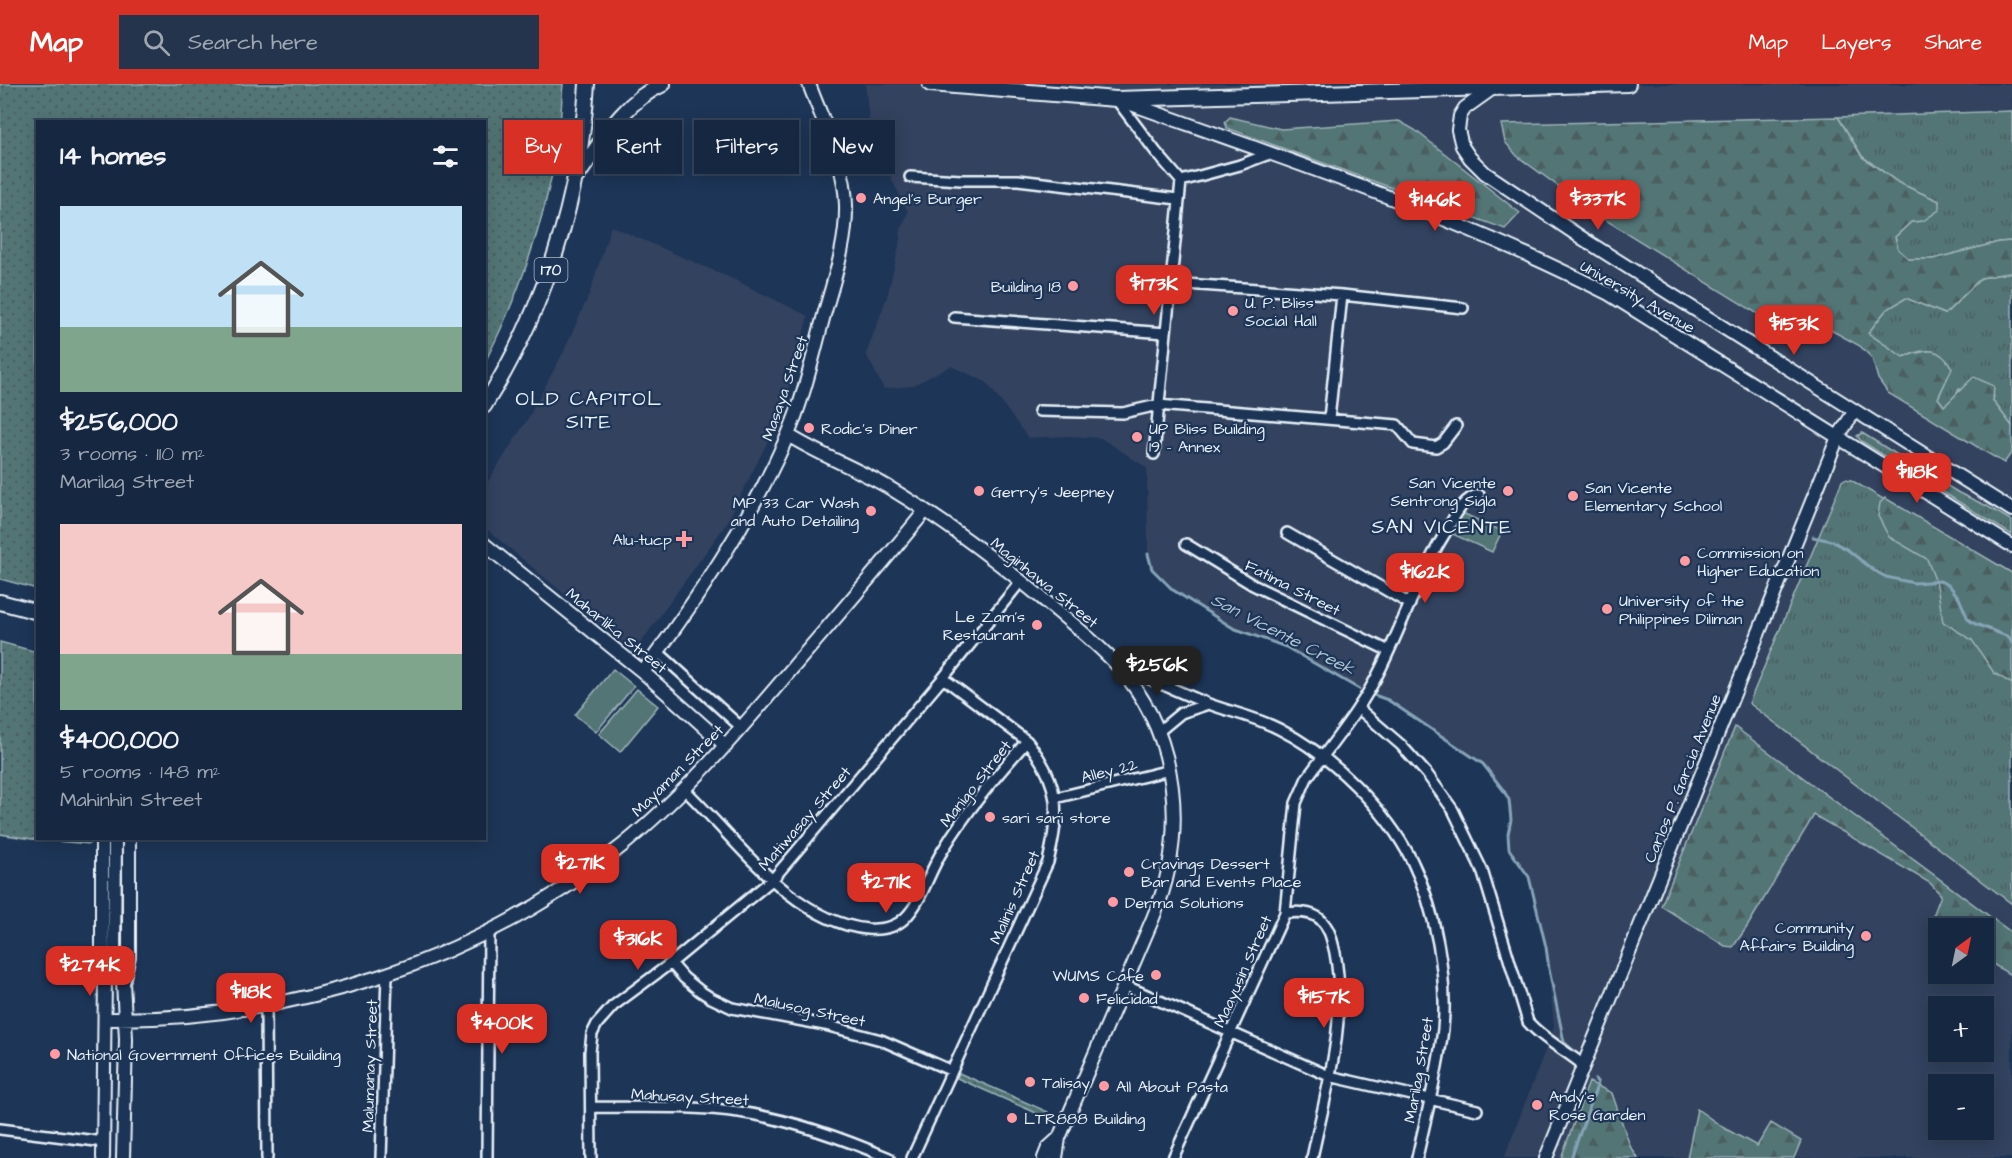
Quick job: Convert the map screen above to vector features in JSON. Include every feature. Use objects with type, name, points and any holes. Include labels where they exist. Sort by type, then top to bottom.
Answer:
[{"type":"main road","name":"170","points":[[486,403],[514,355],[539,300],[560,242],[580,149],[587,84]]},
{"type":"main road","name":"170","points":[[574,181],[618,118],[644,94],[663,84]]},
{"type":"main road","points":[[930,84],[1116,99],[1628,84]]},
{"type":"main road","points":[[0,602],[36,611]]},
{"type":"street","name":"Masaya Street","points":[[643,672],[687,612],[731,543],[788,435],[808,376],[843,245],[846,204],[840,166],[808,84]]},
{"type":"street","name":"University Avenue","points":[[1493,88],[1465,108],[1458,123],[1458,138],[1476,165],[1498,183],[1854,412],[2012,510]]},
{"type":"street","name":"University Avenue","points":[[1116,99],[1323,172],[1435,215],[1568,273],[1609,294],[2012,546]]},
{"type":"street","points":[[1116,99],[1180,181],[1154,454]]},
{"type":"street","points":[[1180,181],[1240,165],[1269,154]]},
{"type":"street","points":[[910,177],[1018,180],[1178,200]]},
{"type":"street","points":[[1171,283],[1342,295],[1462,308]]},
{"type":"street","points":[[1329,419],[1342,295]]},
{"type":"street","points":[[954,317],[1166,333]]},
{"type":"street","points":[[1039,411],[1123,413],[1158,405],[1397,425],[1413,444],[1436,447],[1443,443],[1456,426]]},
{"type":"street","name":"Carlos P. Garcia Avenue","points":[[1545,1158],[1838,437],[1854,412]]},
{"type":"street","name":"Maginhawa Street","points":[[788,435],[891,489],[1021,581],[1079,629],[1117,665],[1143,702],[1158,732],[1170,770],[1173,789],[1175,827],[1171,864],[1161,901],[1059,1138],[1056,1158]]},
{"type":"street","name":"Maayusin Street","points":[[1173,1158],[1285,913],[1296,803],[1302,785],[1373,684],[1426,567],[1443,537],[1466,502],[1472,496],[1479,495]]},
{"type":"street","name":"Mayaman Street","points":[[105,1019],[196,1016],[266,1006],[387,975],[489,932],[557,893],[623,845],[685,790],[742,728],[925,511]]},
{"type":"street","points":[[1287,533],[1410,604]]},
{"type":"street","name":"Fatima Street","points":[[1186,544],[1253,585],[1389,651]]},
{"type":"street","name":"Maharlika Street","points":[[486,545],[643,672],[726,746]]},
{"type":"street","name":"Matiwasay Street","points":[[591,1158],[590,1052],[592,1034],[597,1023],[613,1006],[671,963],[772,879],[943,678],[1021,581]]},
{"type":"street","name":"Maharlika Street","points":[[658,652],[742,728]]},
{"type":"street","name":"Marilag Street","points":[[1117,665],[1208,704],[1279,729],[1322,756],[1352,783],[1396,835],[1412,862],[1430,910],[1442,960],[1443,1029],[1417,1158]]},
{"type":"street","name":"Malinis Street","points":[[912,1158],[1048,862],[1056,825],[1055,798],[1042,764],[1027,741],[943,678]]},
{"type":"street","points":[[1158,732],[1180,713],[1208,704]]},
{"type":"street","points":[[1358,708],[1401,744],[1427,774],[1453,810],[1482,870],[1528,1022],[1538,1034],[1583,1065]]},
{"type":"street","name":"Manigo Street","points":[[685,790],[772,879],[797,900],[840,923],[876,930],[893,927],[905,918],[916,904],[937,858],[959,823],[987,786],[1027,741]]},
{"type":"street","name":"Alley 22","points":[[1055,798],[1170,770]]},
{"type":"street","points":[[102,840],[102,958],[105,976],[103,1158]]},
{"type":"street","points":[[115,840],[114,958],[124,979]]},
{"type":"street","points":[[123,1158],[124,979],[129,957],[129,840]]},
{"type":"street","points":[[1285,913],[1306,913],[1318,918],[1328,928],[1338,971],[1340,1005],[1329,1076],[1312,1158]]},
{"type":"street","points":[[487,1158],[489,932]]},
{"type":"street","points":[[105,976],[114,958]]},
{"type":"street","name":"Malusog Street","points":[[671,963],[684,978],[705,995],[732,1008],[825,1025],[881,1040],[952,1071]]},
{"type":"street","name":"Malumanay Street","points":[[381,1158],[387,975]]},
{"type":"street","points":[[1124,985],[1329,1076],[1477,1110]]},
{"type":"street","points":[[266,1006],[267,1158]]},
{"type":"street","name":"Mahusay Street","points":[[591,1107],[717,1110],[757,1115],[822,1132],[889,1158]]},
{"type":"street","points":[[0,1129],[104,1142]]},
{"type":"street","name":"Maginhawa Street","points":[[1044,1158],[1048,1149],[1059,1138]]},
{"type":"shaded area","name":"University of the Philippines Diliman","points":[[865,84],[2012,84],[2012,1158],[1504,1158],[1554,1027],[1546,947],[1529,877],[1509,849],[1508,834],[1511,820],[1509,800],[1504,791],[1483,764],[1388,701],[1359,689],[1286,647],[1233,628],[1173,590],[1152,569],[1148,554],[1147,468],[1101,438],[1070,436],[1028,438],[986,382],[951,366],[912,386],[884,389],[866,354],[887,297],[901,229],[908,212],[889,174],[895,174],[895,120],[869,120]]},
{"type":"shaded area","points":[[611,226],[733,279],[808,316],[789,388],[774,429],[727,523],[634,652],[486,529],[486,484],[527,420],[563,353],[589,295]]},
{"type":"green space","points":[[0,84],[563,84],[560,120],[504,120],[504,174],[552,174],[529,258],[509,311],[486,360],[486,120],[36,120],[36,589],[0,579]]},
{"type":"green space","points":[[2012,111],[2012,241],[1999,242],[1933,259],[1909,259],[1898,249],[1895,237],[1911,222],[1923,221],[1939,201],[1899,183],[1862,156],[1838,117]]},
{"type":"green space","points":[[1230,117],[1281,129],[1399,121],[1415,130],[1520,213],[1505,229],[1227,128],[1225,122]]},
{"type":"green space","points":[[1838,117],[1862,157],[1899,183],[1939,201],[1939,210],[1923,221],[1911,222],[1895,237],[1898,249],[1909,259],[1933,259],[1999,242],[2012,241],[2012,272],[1981,278],[1945,314],[1906,298],[1886,310],[1868,333],[1903,357],[1925,351],[1942,355],[1952,368],[1938,398],[1944,406],[1974,377],[1994,386],[1993,401],[2012,426],[2012,452],[2004,463],[1888,393],[1878,379],[1872,358],[1860,346],[1818,323],[1797,338],[1599,216],[1517,156],[1505,142],[1501,124]]},
{"type":"green space","points":[[2012,272],[2012,426],[1993,401],[1994,396],[1959,389],[1953,399],[1944,406],[1938,398],[1952,368],[1921,351],[1903,357],[1868,333],[1886,310],[1906,298],[1945,314],[1981,278]]},
{"type":"green space","points":[[1862,433],[1959,493],[2012,521],[2012,535],[1861,441],[1857,436]]},
{"type":"green space","points":[[1851,480],[2012,575],[2012,904],[1749,703],[1842,481]]},
{"type":"green space","points":[[1885,498],[2012,573],[2012,684],[1994,673],[1972,640],[1943,622],[1937,585],[1927,559],[1889,537],[1878,516],[1880,503]]},
{"type":"green space","points":[[1458,511],[1502,531],[1492,552],[1448,532]]},
{"type":"green space","points":[[0,642],[36,652],[36,839],[0,834]]},
{"type":"green space","points":[[613,669],[634,686],[596,732],[575,715]]},
{"type":"green space","points":[[637,689],[658,706],[620,752],[599,734]]},
{"type":"green space","points":[[1735,727],[1992,918],[1932,918],[1941,895],[1930,883],[1814,815],[1733,947],[1725,946],[1661,906]]},
{"type":"green space","points":[[43,840],[89,840],[89,844]]},
{"type":"green space","points":[[1994,920],[2012,933],[2012,976],[1994,965]]},
{"type":"green space","points":[[959,1073],[1048,1112],[1045,1117],[957,1078]]},
{"type":"green space","points":[[1589,1082],[1612,1093],[1630,1146],[1638,1158],[1561,1158]]},
{"type":"green space","points":[[1697,1109],[1724,1128],[1757,1146],[1771,1123],[1801,1141],[1794,1158],[1687,1158]]},
{"type":"waterway","points":[[1813,537],[1832,541],[1886,577],[1914,583],[1940,581],[1949,585],[1959,598],[1968,619],[2009,637],[2012,644]]},
{"type":"waterway","name":"San Vicente Creek","points":[[1148,554],[1152,569],[1173,590],[1233,628],[1286,647],[1359,689]]},
{"type":"waterway","name":"San Vicente Creek","points":[[1374,695],[1388,700],[1483,764],[1504,791],[1509,800],[1511,820],[1508,834],[1509,849],[1529,877],[1546,947],[1564,1042],[1573,1050]]},
{"type":"waterway","points":[[1571,1158],[1598,1083],[1595,1079]]},
{"type":"place","name":"Angel's Burger","points":[[861,198]]},
{"type":"place","name":"Building 18","points":[[1073,286]]},
{"type":"place","name":"U. P. Bliss Social Hall","points":[[1233,311]]},
{"type":"place","name":"Rodic's Diner","points":[[809,428]]},
{"type":"place","name":"UP Bliss Building 19 - Annex","points":[[1137,437]]},
{"type":"place","name":"Gerry's Jeepney","points":[[979,491]]},
{"type":"place","name":"San Vicente Sentrong Sigla","points":[[1508,491]]},
{"type":"place","name":"San Vicente Elementary School","points":[[1573,496]]},
{"type":"place","name":"MP 33 Car Wash and Auto Detailing","points":[[871,511]]},
{"type":"place","name":"Alu-tucp","points":[[684,539]]},
{"type":"place","name":"Commission on Higher Education","points":[[1685,561]]},
{"type":"place","name":"University of the Philippines Diliman","points":[[1607,609]]},
{"type":"place","name":"Le Zam's Restaurant","points":[[1037,625]]},
{"type":"place","name":"sari sari store","points":[[990,817]]},
{"type":"place","name":"Cravings Dessert Bar and Events Place","points":[[1129,872]]},
{"type":"place","name":"Derma Solutions","points":[[1113,902]]},
{"type":"place","name":"Community Affairs Building","points":[[1866,936]]},
{"type":"place","name":"WUMS Cafe","points":[[1156,975]]},
{"type":"place","name":"Felicidad","points":[[1084,998]]},
{"type":"place","name":"National Government Offices Building","points":[[55,1054]]},
{"type":"place","name":"Talisay","points":[[1030,1082]]},
{"type":"place","name":"All About Pasta","points":[[1104,1086]]},
{"type":"place","name":"Andy's Rose Garden","points":[[1537,1105]]},
{"type":"place","name":"LTR888 Building","points":[[1012,1118]]},
{"type":"district","name":"OLD CAPITOL SITE","points":[[589,410]]},
{"type":"district","name":"SAN VICENTE","points":[[1442,526]]}]
